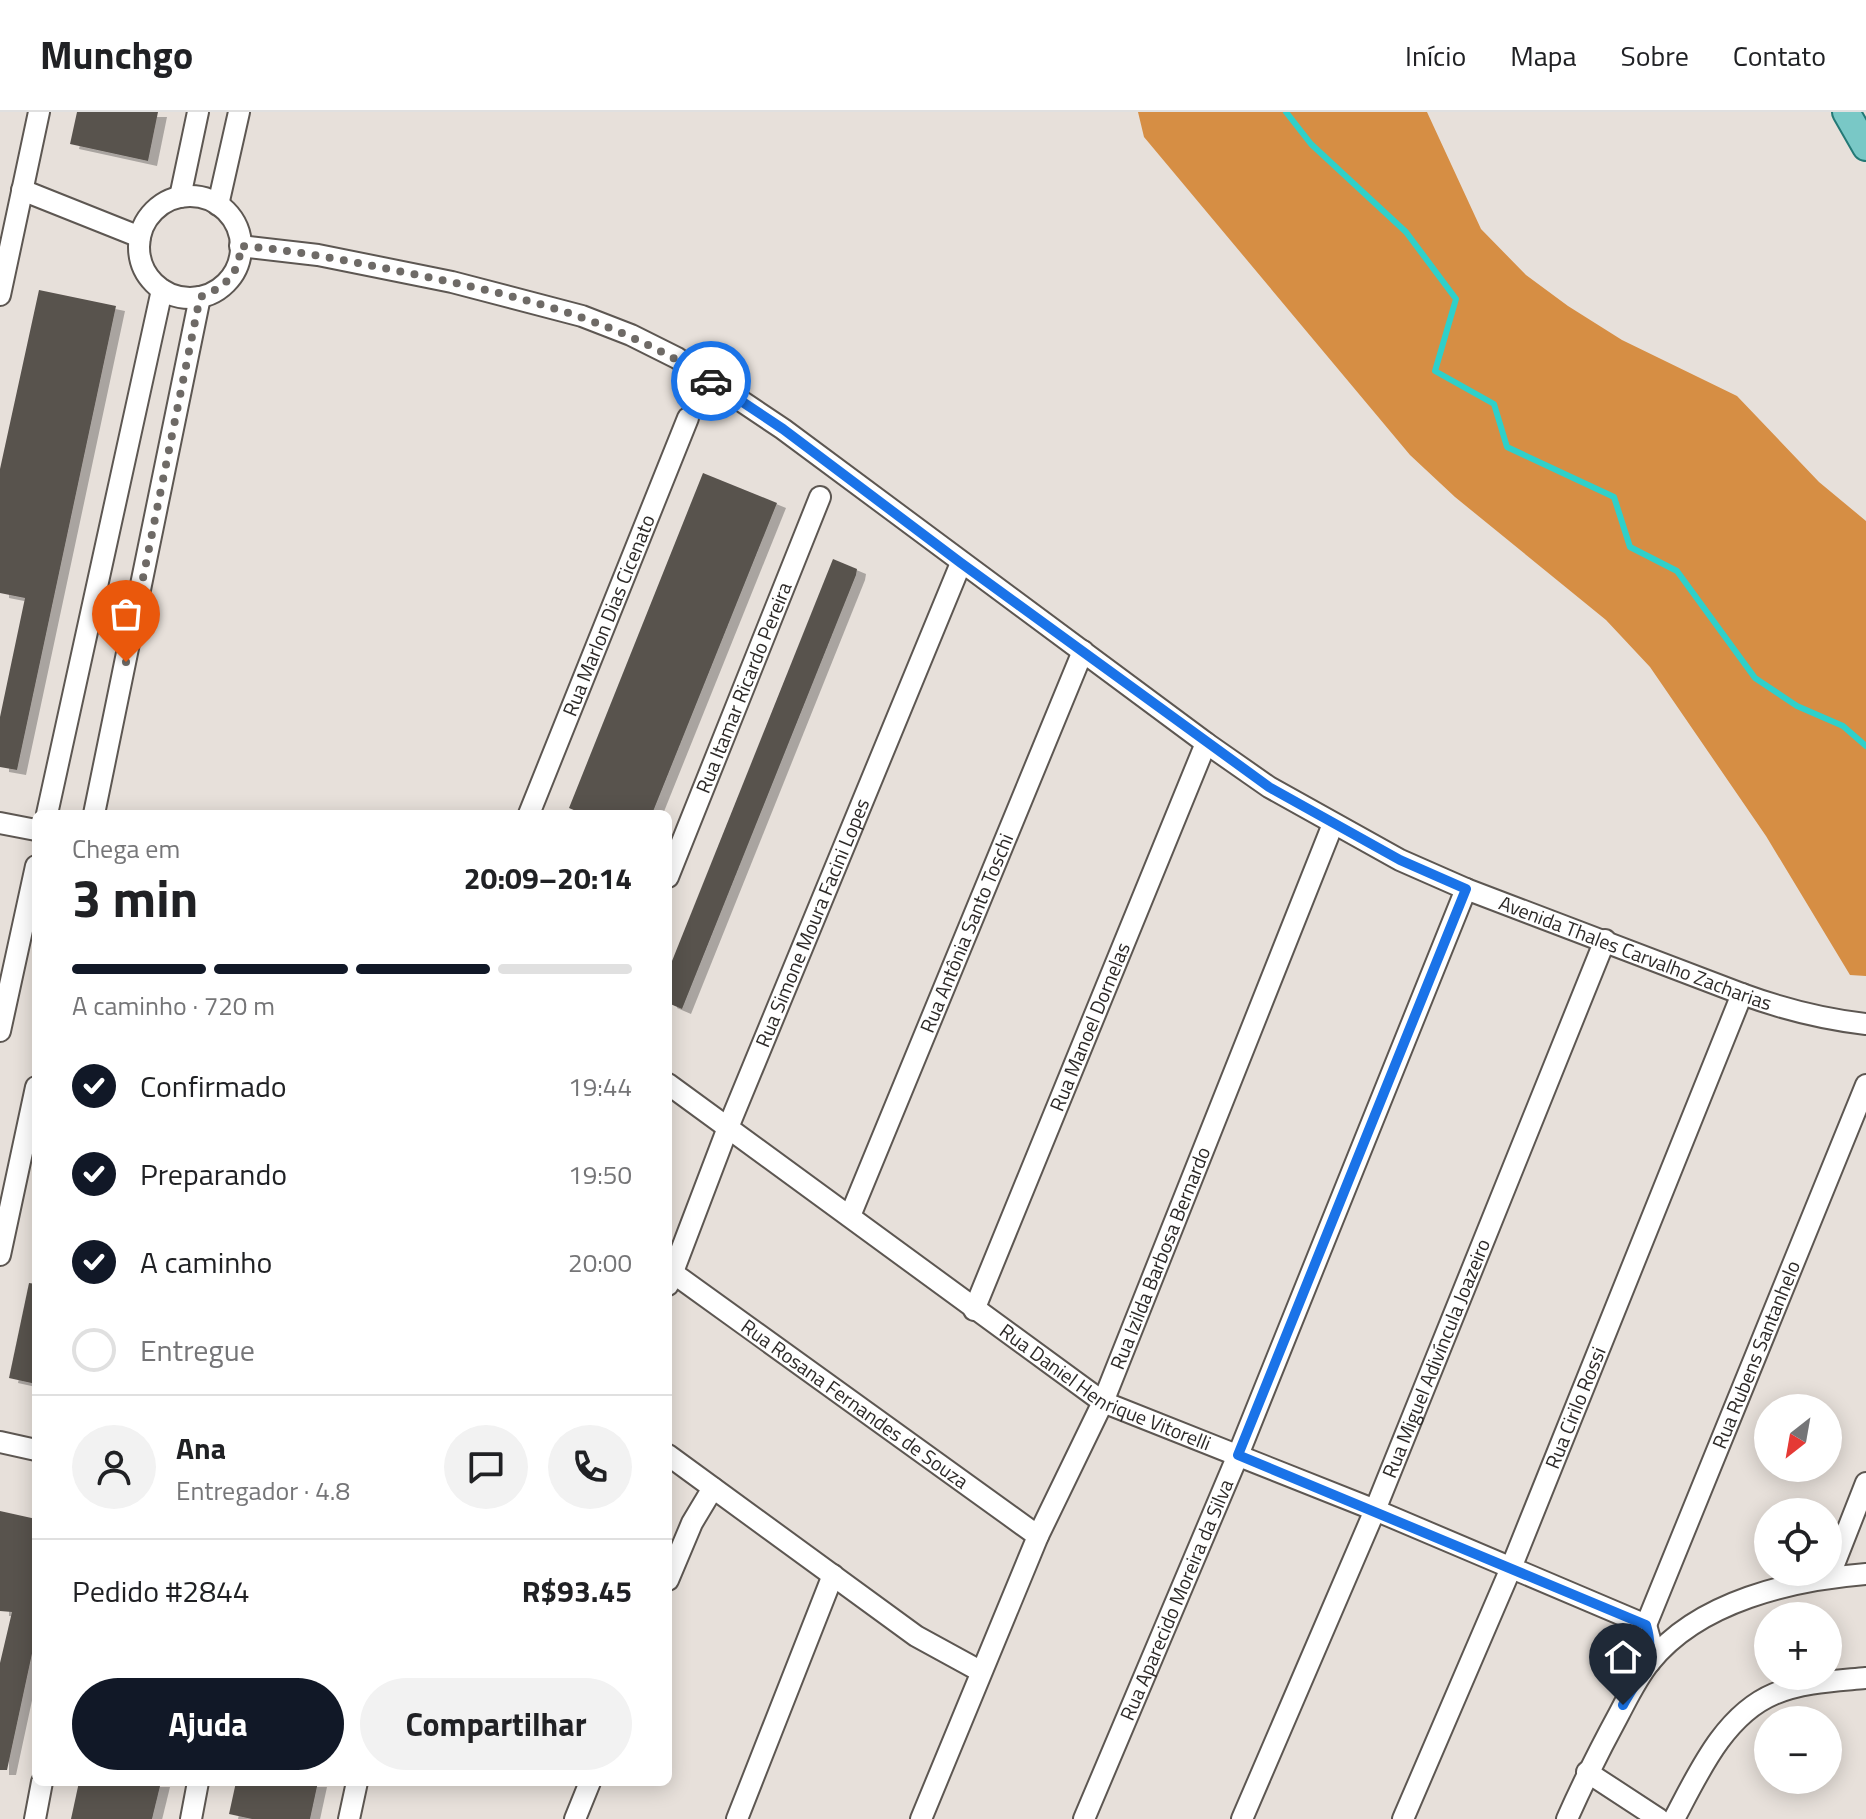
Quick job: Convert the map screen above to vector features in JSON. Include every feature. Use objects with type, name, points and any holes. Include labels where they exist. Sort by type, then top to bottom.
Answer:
[{"type":"main road","points":[[1846,112],[1866,147]]},
{"type":"street","points":[[0,295],[39,112]]},
{"type":"street","points":[[180,197],[198,112]]},
{"type":"street","points":[[218,205],[239,112]]},
{"type":"street","points":[[22,190],[140,237]]},
{"type":"street","points":[[180,197],[200,197],[218,205],[232,219],[240,237],[241,257],[233,275],[219,290],[200,297],[180,297],[162,290],[148,276],[140,257],[140,237],[147,219],[161,205],[180,197]]},
{"type":"street","name":"Avenida Thales Carvalho Zacharias","points":[[240,246],[318,255],[452,282],[582,316],[631,335],[677,358],[783,429],[1206,743],[1269,787],[1333,824],[1400,860],[1466,889],[1742,994],[1824,1019],[1866,1024]]},
{"type":"street","points":[[48,810],[162,290]]},
{"type":"street","points":[[95,810],[200,297]]},
{"type":"street","name":"Rua Marlon Dias Cicenato","points":[[531,810],[688,418]]},
{"type":"street","name":"Rua Itamar Ricardo Pereira","points":[[672,867],[820,497]]},
{"type":"street","name":"Rua Simone Moura Facini Lopes","points":[[672,1274],[727,1130],[961,563]]},
{"type":"street","name":"Rua Antônia Santo Toschi","points":[[850,1216],[1083,651]]},
{"type":"street","name":"Rua Manoel Dornelas","points":[[974,1310],[1206,743]]},
{"type":"street","points":[[0,823],[32,829]]},
{"type":"street","name":"Rua Izilda Barbosa Bernardo","points":[[921,1819],[1038,1536],[1103,1402],[1333,824]]},
{"type":"street","points":[[0,1031],[32,884]]},
{"type":"street","name":"Rua Aparecido Moreira da Silva","points":[[1084,1819],[1238,1455],[1466,889]]},
{"type":"street","name":"Rua Miguel Adivíncula Joazeiro","points":[[1242,1819],[1375,1510],[1605,940]]},
{"type":"street","name":"Rua Cirilo Rossi","points":[[1403,1819],[1511,1568],[1742,994]]},
{"type":"street","name":"Rua Rubens Santanhelo","points":[[1646,1625],[1866,1085]]},
{"type":"street","name":"Rua Daniel Henrique Vitorelli","points":[[672,1087],[1103,1402],[1375,1510],[1646,1625]]},
{"type":"street","points":[[0,1255],[32,1106]]},
{"type":"street","name":"Rua Rosana Fernandes de Souza","points":[[672,1280],[1038,1536]]},
{"type":"street","points":[[0,1442],[32,1449]]},
{"type":"street","points":[[672,1458],[916,1636],[980,1671]]},
{"type":"street","points":[[1842,1544],[1866,1483]]},
{"type":"street","points":[[672,1570],[692,1523],[713,1488]]},
{"type":"street","points":[[1842,1576],[1866,1574]]},
{"type":"street","points":[[737,1819],[833,1575]]},
{"type":"street","points":[[1567,1819],[1587,1772],[1650,1662],[1688,1628],[1719,1610],[1793,1586]]},
{"type":"street","points":[[1646,1625],[1651,1643],[1650,1662]]},
{"type":"street","points":[[1674,1819],[1701,1768],[1743,1714],[1773,1694],[1812,1683],[1866,1678]]},
{"type":"street","points":[[1587,1772],[1659,1819]]},
{"type":"street","points":[[35,1819],[41,1786]]},
{"type":"street","points":[[191,1819],[197,1786]]},
{"type":"street","points":[[349,1819],[356,1786]]},
{"type":"street","points":[[575,1819],[588,1786]]},
{"type":"shaded area","points":[[1138,112],[1427,112],[1481,229],[1526,275],[1622,340],[1737,396],[1819,482],[1866,521],[1866,976],[1850,975],[1766,836],[1650,667],[1606,620],[1455,497],[1410,455],[1144,137]]},
{"type":"building","points":[[77,112],[158,112],[148,161],[70,144]]},
{"type":"building","points":[[39,290],[116,306],[17,770],[0,767],[0,717],[25,598],[0,593],[0,469]]},
{"type":"building","points":[[703,473],[777,503],[654,810],[569,808]]},
{"type":"building","points":[[833,559],[857,569],[682,1009],[672,1005],[672,961]]},
{"type":"building","points":[[29,1283],[32,1283],[32,1383],[9,1378]]},
{"type":"building","points":[[0,1511],[32,1518],[32,1654],[7,1770],[0,1770],[0,1663],[12,1612],[0,1611]]},
{"type":"building","points":[[78,1786],[160,1786],[152,1819],[71,1819]]},
{"type":"building","points":[[235,1786],[317,1786],[310,1819],[252,1819],[229,1814]]},
{"type":"waterway","points":[[1286,112],[1311,144],[1406,232],[1456,299],[1435,371],[1494,404],[1507,447],[1614,497],[1630,547],[1677,571],[1755,678],[1797,706],[1843,726],[1866,746]]},
{"type":"way so far","points":[[126,662],[200,297],[219,290],[233,275],[241,257],[240,246],[318,255],[452,282],[582,316],[631,335],[677,358],[711,381]]},
{"type":"route","points":[[711,381],[783,429],[1269,787],[1400,860],[1466,889],[1238,1455],[1646,1625],[1651,1643],[1650,1662],[1623,1705]]}]
